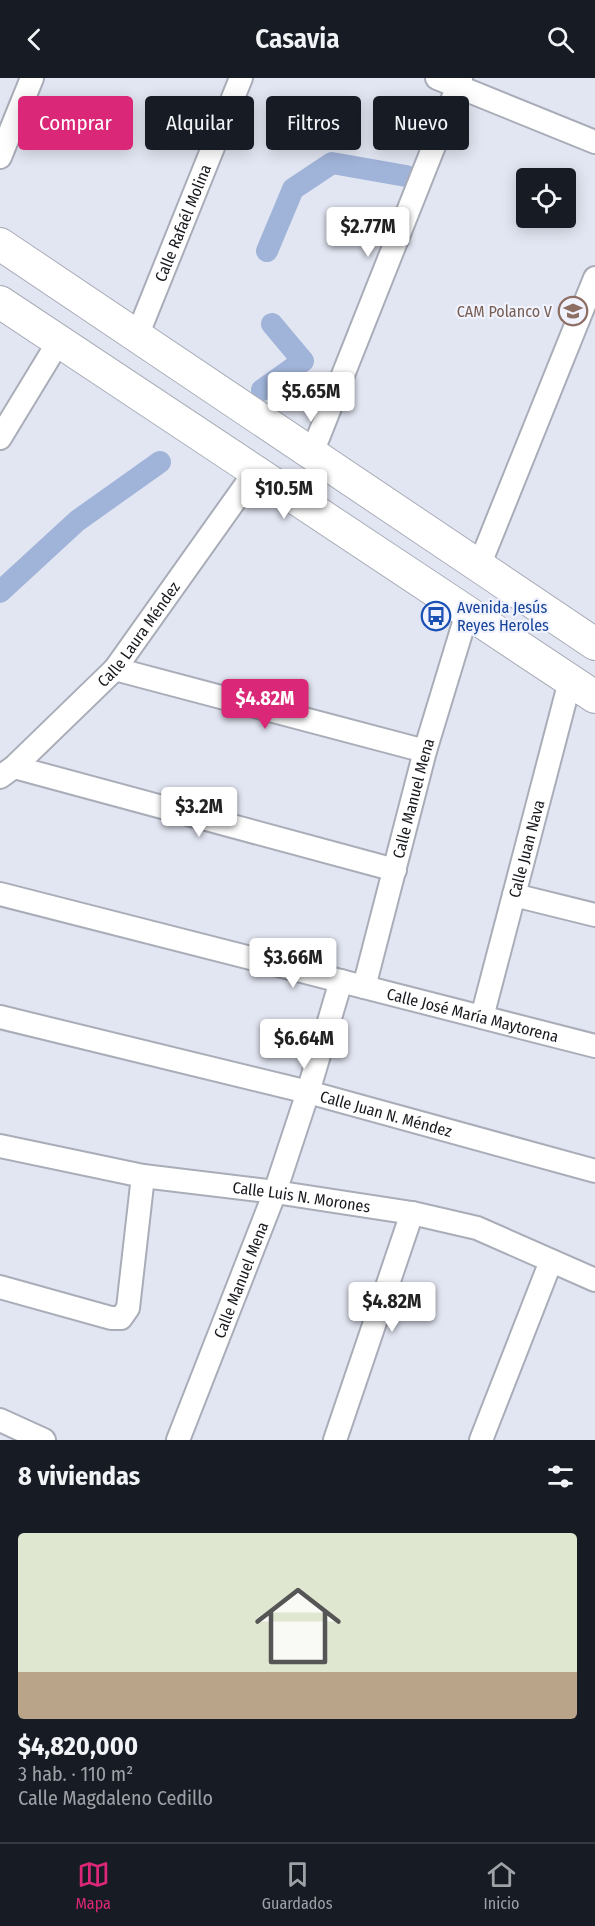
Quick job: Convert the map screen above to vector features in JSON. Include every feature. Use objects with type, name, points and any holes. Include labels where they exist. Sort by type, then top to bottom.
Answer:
[{"type":"street","points":[[0,157],[32,78]]},
{"type":"street","name":"Calle Rafaél Molina","points":[[137,336],[242,78]]},
{"type":"street","points":[[436,78],[459,82],[595,142]]},
{"type":"street","points":[[312,453],[459,82]]},
{"type":"street","points":[[0,244],[595,644]]},
{"type":"street","points":[[479,566],[595,278]]},
{"type":"street","points":[[0,302],[583,689]]},
{"type":"street","points":[[0,438],[59,341]]},
{"type":"street","name":"Calle Laura Méndez","points":[[7,772],[115,669],[255,472]]},
{"type":"street","name":"Calle Manuel Mena","points":[[364,987],[425,751],[467,613]]},
{"type":"street","points":[[115,669],[425,751]]},
{"type":"street","name":"Calle Juan Nava","points":[[482,1017],[514,895],[583,689]]},
{"type":"street","points":[[7,772],[395,870]]},
{"type":"street","name":"Calle José María Maytorena","points":[[0,894],[595,1046]]},
{"type":"street","points":[[514,895],[595,915]]},
{"type":"street","name":"Calle Manuel Mena","points":[[178,1440],[275,1192],[341,981]]},
{"type":"street","name":"Calle Juan N. Méndez","points":[[0,1017],[308,1092],[595,1171]]},
{"type":"street","name":"Calle Luis N. Morones","points":[[0,1146],[143,1176],[275,1192],[412,1214],[477,1228],[595,1280]]},
{"type":"street","points":[[0,1287],[111,1318],[121,1318],[128,1308],[143,1176]]},
{"type":"street","points":[[335,1440],[412,1214]]},
{"type":"street","points":[[481,1440],[551,1261]]},
{"type":"street","points":[[6,1428],[44,1440]]},
{"type":"waterway","points":[[267,251],[293,189],[332,163],[406,176]]},
{"type":"waterway","points":[[262,390],[303,361],[272,324]]},
{"type":"waterway","points":[[0,592],[77,521],[160,462]]},
{"type":"place","name":"CAM Polanco V","points":[[573,311]]},
{"type":"place","name":"Avenida Jesús Reyes Heroles","points":[[436,616]]}]
